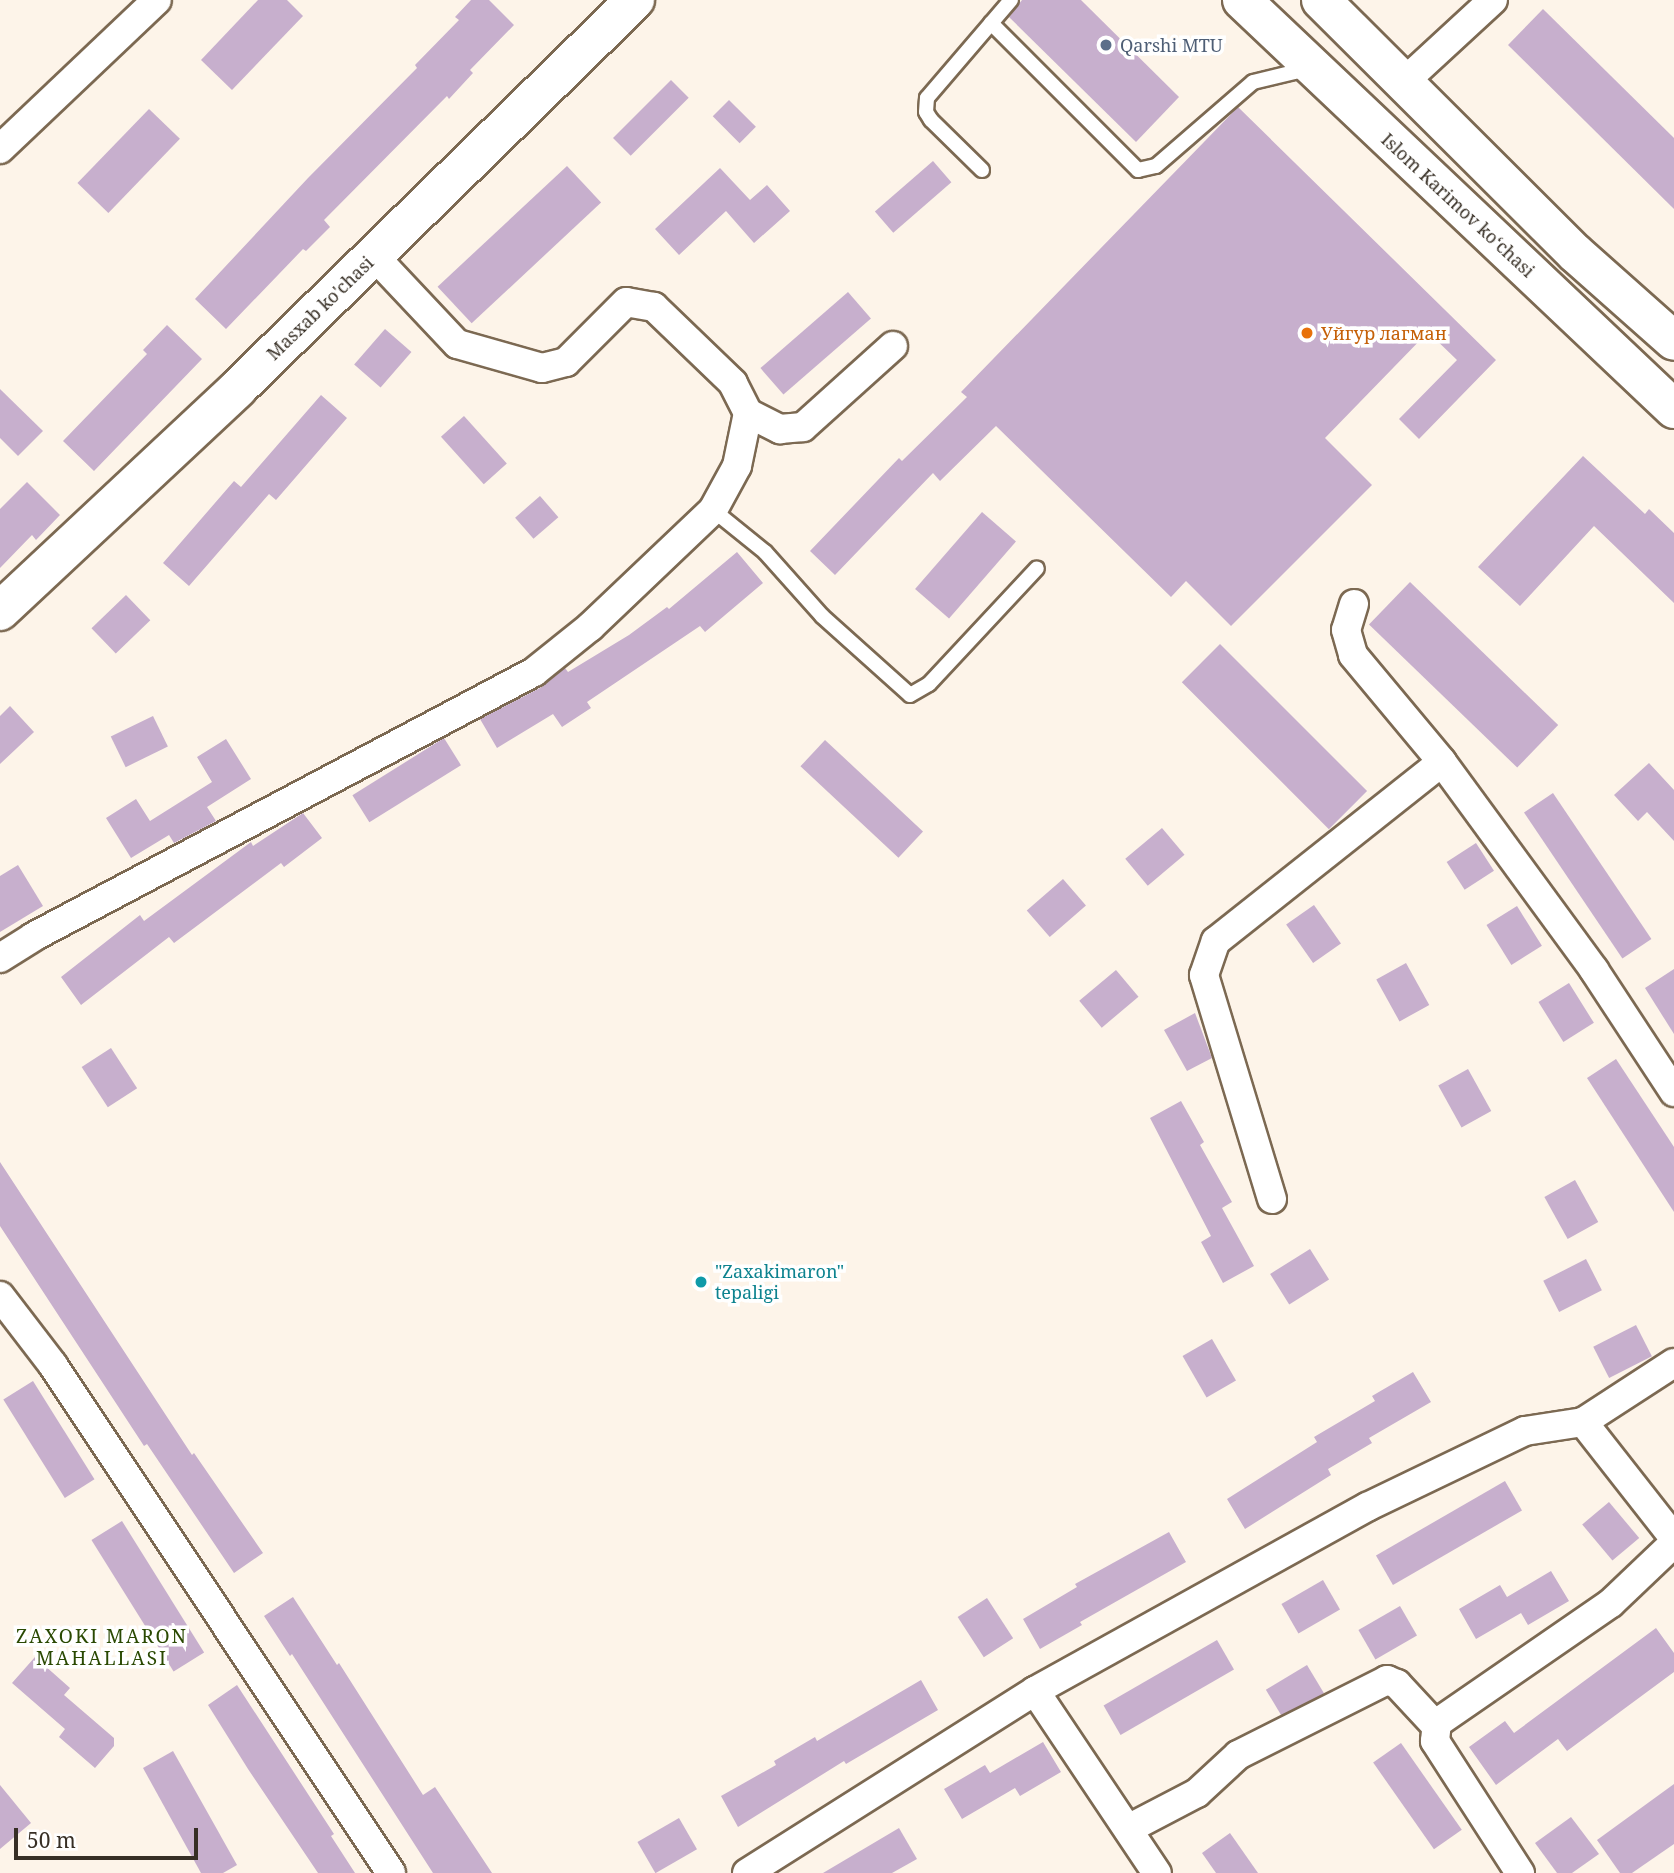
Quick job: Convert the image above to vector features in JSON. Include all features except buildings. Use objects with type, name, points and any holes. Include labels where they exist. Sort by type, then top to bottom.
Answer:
[{"type":"main road","name":"Masxab ko'chasi","points":[[0,611],[239,388],[635,0]]},
{"type":"main road","name":"Islom Karimov ko‘chasi","points":[[1242,0],[1674,409]]},
{"type":"main road","points":[[1321,0],[1575,253],[1674,341]]},
{"type":"street","points":[[0,149],[157,0]]},
{"type":"street","points":[[1404,82],[1493,0]]},
{"type":"street","points":[[374,256],[457,344],[542,368],[566,362],[626,302],[654,307],[733,383],[748,413],[780,429],[803,427],[893,346]]},
{"type":"street","points":[[0,958],[45,931],[534,672],[590,626],[713,510],[737,466],[748,413]]},
{"type":"street","points":[[1354,604],[1346,630],[1353,655],[1441,762],[1594,970],[1674,1092]]},
{"type":"street","points":[[1272,1199],[1204,975],[1216,941],[1441,762]]},
{"type":"street","points":[[0,1296],[53,1365],[391,1873]]},
{"type":"street","points":[[747,1873],[1035,1691],[1379,1502],[1525,1431],[1583,1422],[1674,1363]]},
{"type":"street","points":[[1583,1422],[1674,1538]]},
{"type":"street","points":[[1521,1873],[1435,1741],[1436,1727],[1460,1705],[1611,1603],[1674,1543]]},
{"type":"street","points":[[1128,1829],[1197,1793],[1238,1755],[1387,1680],[1397,1684],[1436,1727]]},
{"type":"street","points":[[1035,1691],[1157,1873]]},
{"type":"lane","points":[[982,170],[926,112],[927,98],[990,23],[1004,2]]},
{"type":"lane","points":[[990,23],[1138,170],[1156,166],[1253,82],[1314,68]]},
{"type":"lane","points":[[713,510],[765,552],[822,616],[910,695],[929,684],[1037,568]]},
{"type":"place","name":"Qarshi MTU","points":[[1106,45]]},
{"type":"place","name":"Уйгур лагман","points":[[1307,333]]},
{"type":"place","name":"\"Zaxakimaron\" tepaligi","points":[[701,1282]]},
{"type":"district","name":"ZAXOKI MARON MAHALLASI","points":[[102,1648]]}]
